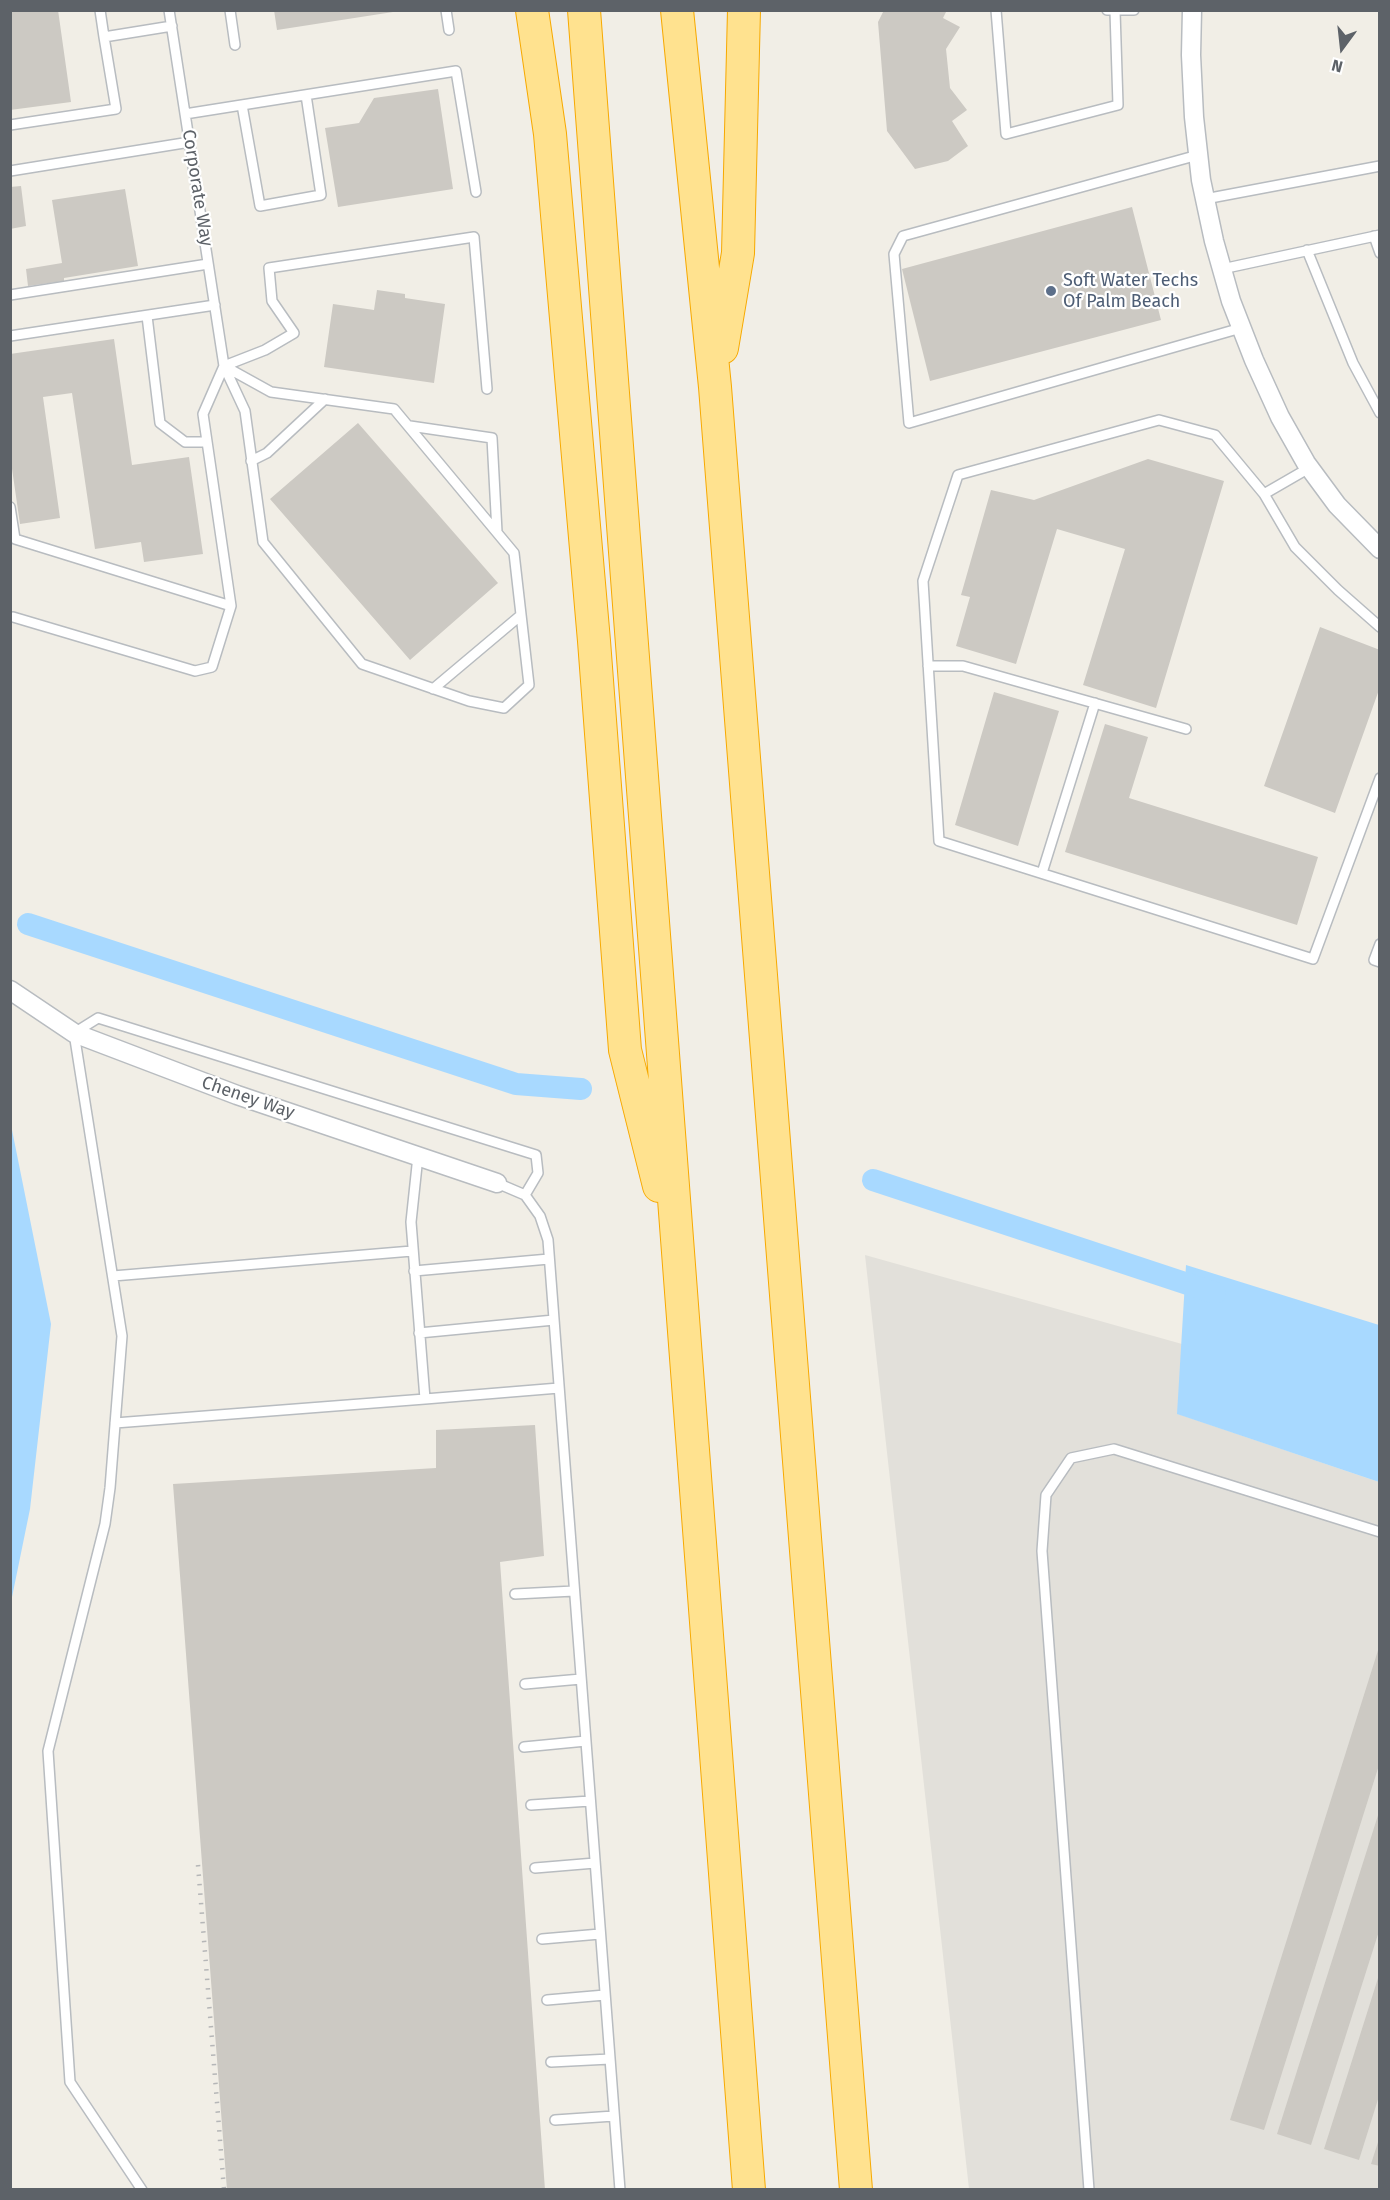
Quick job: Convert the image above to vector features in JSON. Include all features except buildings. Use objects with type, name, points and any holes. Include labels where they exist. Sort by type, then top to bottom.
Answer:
[{"type":"highway","points":[[532,10],[550,134],[594,641],[625,1050],[681,1271]]},
{"type":"highway","points":[[584,10],[749,2190]]},
{"type":"highway","points":[[677,10],[715,387],[856,2190]]},
{"type":"highway","points":[[715,387],[738,253],[744,10]]},
{"type":"street","points":[[1192,10],[1191,55],[1198,155],[1222,269],[1241,328],[1280,417],[1310,468],[1337,505],[1380,549]]},
{"type":"street","name":"Cheney Way","points":[[10,990],[74,1034],[237,1095],[497,1183]]},
{"type":"lane","points":[[10,125],[116,109],[100,10]]},
{"type":"lane","name":"Corporate Way","points":[[169,10],[224,366],[245,411],[262,542],[362,664],[433,689]]},
{"type":"lane","points":[[230,10],[235,45]]},
{"type":"lane","points":[[446,10],[449,30]]},
{"type":"lane","points":[[996,10],[1006,134],[1118,105],[1111,11],[1134,10]]},
{"type":"lane","points":[[104,37],[172,26]]},
{"type":"lane","points":[[185,114],[456,71],[476,192]]},
{"type":"lane","points":[[242,105],[260,206],[321,195],[306,95]]},
{"type":"lane","points":[[10,171],[190,142]]},
{"type":"lane","points":[[1198,155],[903,236],[894,254],[909,423],[1241,328]]},
{"type":"lane","points":[[1206,199],[1380,166]]},
{"type":"lane","points":[[1222,269],[1377,236],[1380,253]]},
{"type":"lane","points":[[13,617],[195,671],[212,667],[231,606],[203,414],[224,366],[266,350],[294,333],[272,301],[269,268],[474,237],[487,389]]},
{"type":"lane","points":[[1307,250],[1353,363],[1380,413]]},
{"type":"lane","points":[[10,295],[208,264]]},
{"type":"lane","points":[[10,336],[215,305]]},
{"type":"lane","points":[[147,316],[160,423],[185,442],[207,442]]},
{"type":"lane","points":[[224,366],[271,392],[394,409],[514,552],[529,685],[504,708],[469,701],[433,689]]},
{"type":"lane","points":[[251,461],[267,453],[325,399]]},
{"type":"lane","points":[[1380,627],[1338,590],[1295,547],[1264,494],[1215,435],[1160,420],[958,475],[923,581],[939,841],[1313,959],[1380,778]]},
{"type":"lane","points":[[410,426],[492,438],[497,532]]},
{"type":"lane","points":[[1264,494],[1310,468]]},
{"type":"lane","points":[[10,507],[15,539],[231,606]]},
{"type":"lane","points":[[433,689],[521,615]]},
{"type":"lane","points":[[928,666],[963,666],[1186,729]]},
{"type":"lane","points":[[1042,873],[1095,703]]},
{"type":"lane","points":[[1380,944],[1374,960],[1380,962]]},
{"type":"lane","points":[[142,2190],[70,2082],[48,1750],[105,1524],[122,1336],[74,1034],[98,1018],[536,1155],[538,1173],[525,1195]]},
{"type":"lane","points":[[418,1156],[411,1222],[425,1400]]},
{"type":"lane","points":[[497,1183],[525,1195],[540,1216],[548,1240],[620,2190]]},
{"type":"lane","points":[[113,1276],[412,1251]]},
{"type":"lane","points":[[414,1271],[549,1259]]},
{"type":"lane","points":[[419,1333],[554,1320]]},
{"type":"lane","points":[[115,1423],[559,1388]]},
{"type":"lane","points":[[1089,2190],[1042,1551],[1046,1495],[1071,1458],[1114,1449],[1380,1532]]},
{"type":"lane","points":[[515,1594],[574,1591]]},
{"type":"lane","points":[[525,1684],[581,1679]]},
{"type":"lane","points":[[524,1746],[586,1741]]},
{"type":"lane","points":[[531,1805],[590,1801]]},
{"type":"lane","points":[[535,1868],[595,1863]]},
{"type":"lane","points":[[542,1939],[600,1934]]},
{"type":"lane","points":[[547,2000],[605,1995]]},
{"type":"lane","points":[[551,2062],[610,2059]]},
{"type":"lane","points":[[555,2120],[614,2115]]},
{"type":"shaded area","points":[[865,1255],[1182,1344],[1178,1414],[1379,1482],[1379,2189],[969,2189]]},
{"type":"water","points":[[11,1125],[51,1324],[30,1509],[11,1602]]},
{"type":"water","points":[[1186,1265],[1379,1325],[1379,1482],[1177,1414]]},
{"type":"waterway","points":[[28,924],[516,1084],[581,1089]]},
{"type":"waterway","points":[[873,1180],[1215,1293]]},
{"type":"railway","points":[[198,1865],[224,2190]]},
{"type":"place","name":"Soft Water Techs Of Palm Beach","points":[[1051,291]]}]
